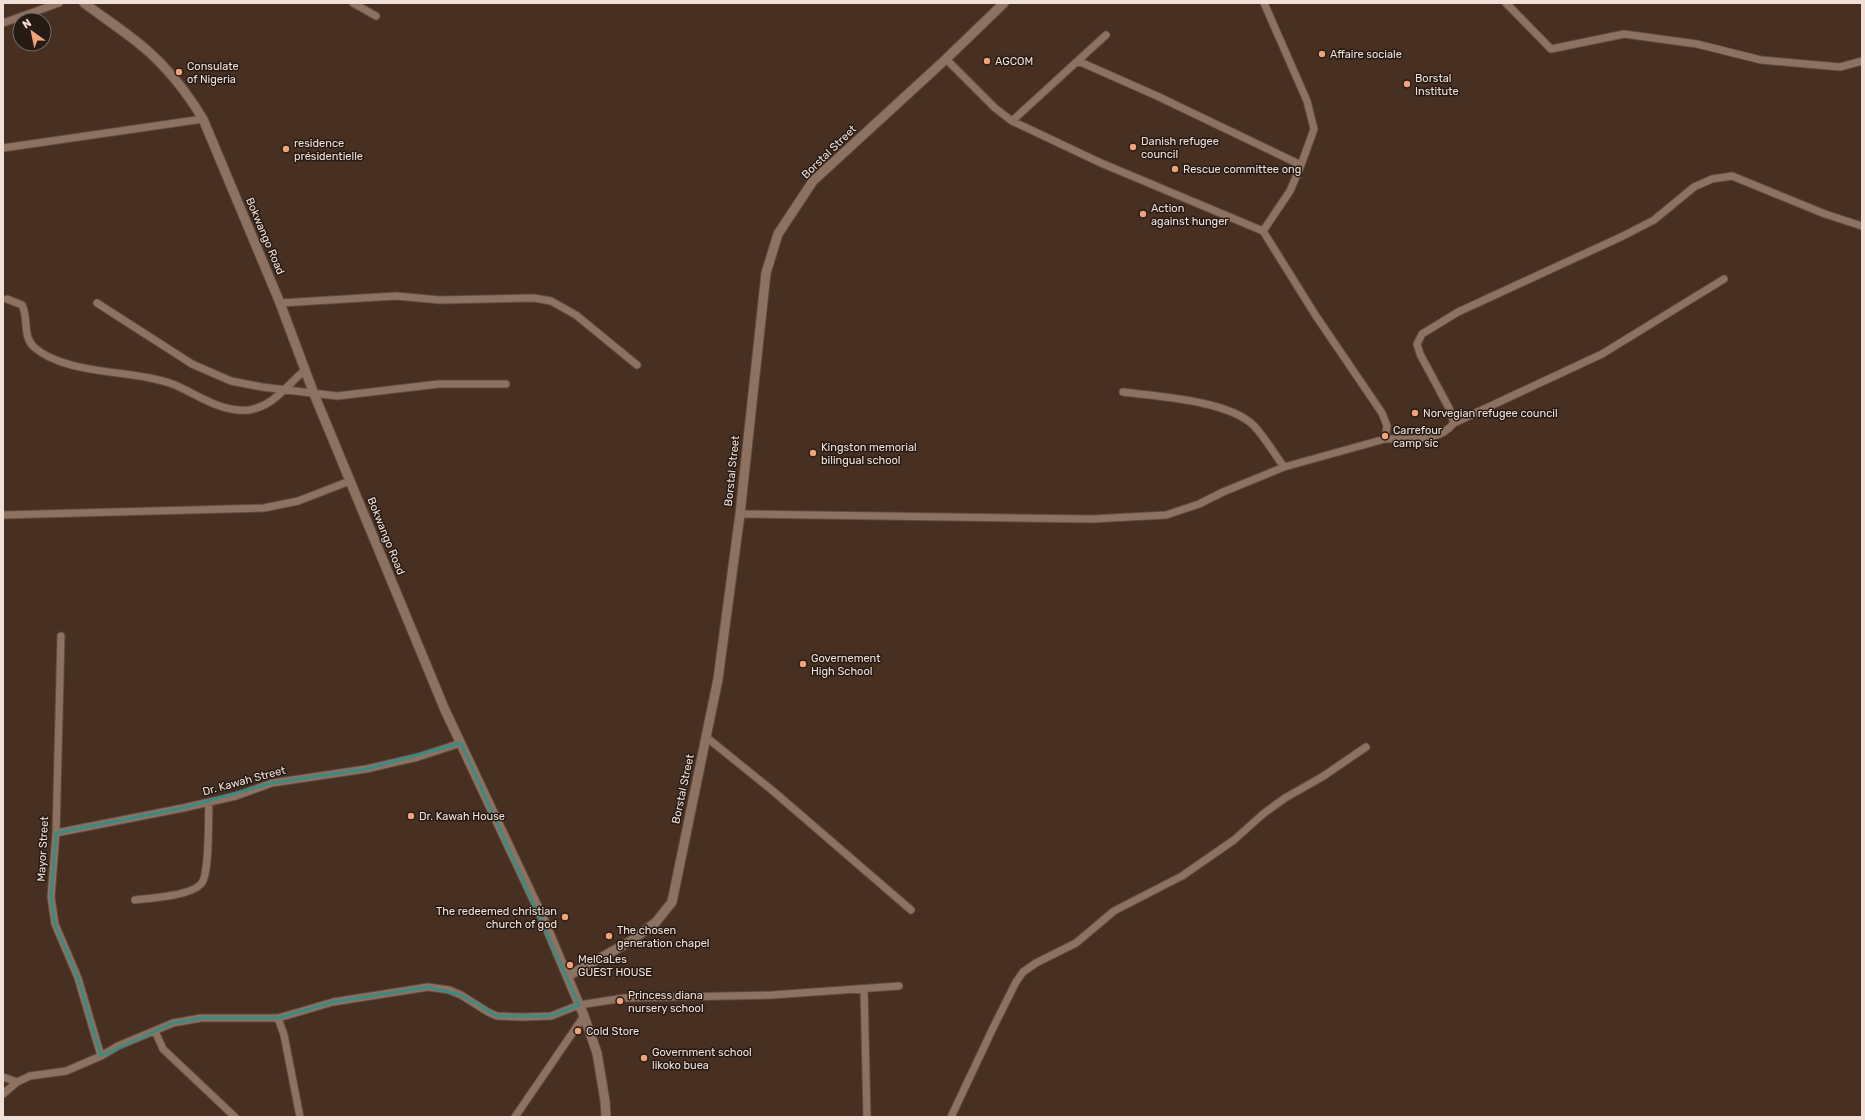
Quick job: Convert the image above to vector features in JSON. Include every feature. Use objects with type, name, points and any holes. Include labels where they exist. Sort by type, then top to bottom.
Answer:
[{"type":"street","points":[[3,22],[59,3]]},
{"type":"street","name":"Bokwango Road","points":[[84,3],[138,43],[166,68],[203,119],[280,303],[314,394],[445,710],[568,976],[597,1053],[605,1101],[606,1117]]},
{"type":"street","points":[[353,3],[376,16]]},
{"type":"street","name":"Borstal Street","points":[[568,976],[630,941],[656,922],[672,902],[718,679],[740,514],[766,273],[778,234],[813,180],[946,59],[1004,3]]},
{"type":"street","points":[[1263,231],[1290,191],[1302,166],[1314,129],[1307,101],[1264,3]]},
{"type":"street","points":[[1506,3],[1551,49],[1624,34],[1697,44],[1761,60],[1840,67],[1862,61]]},
{"type":"street","points":[[1012,121],[1106,35]]},
{"type":"street","points":[[946,59],[995,108],[1012,121],[1101,163],[1263,231],[1316,316],[1382,413],[1387,426],[1385,439]]},
{"type":"street","points":[[1078,61],[1157,96],[1302,166]]},
{"type":"street","points":[[3,148],[203,119]]},
{"type":"street","points":[[1454,423],[1449,408],[1420,354],[1417,344],[1422,334],[1458,312],[1580,257],[1648,223],[1694,188],[1712,179],[1732,176],[1825,214],[1862,226]]},
{"type":"street","points":[[740,514],[1092,519],[1166,516],[1199,504],[1284,467],[1385,439],[1422,439],[1435,437],[1446,432],[1454,423],[1602,354],[1724,279]]},
{"type":"street","points":[[280,303],[396,296],[440,300],[539,299],[551,301],[576,315],[637,365]]},
{"type":"street","points":[[7,299],[22,305],[25,311],[27,338],[34,347],[68,364],[168,383],[222,407],[248,410],[264,406],[286,390],[305,370]]},
{"type":"street","points":[[97,303],[192,364],[231,381],[314,394],[337,396],[439,384],[506,384]]},
{"type":"street","points":[[1123,392],[1181,400],[1236,412],[1252,424],[1284,467]]},
{"type":"street","points":[[3,515],[264,508],[298,501],[350,481]]},
{"type":"street","name":"Mayor Street","points":[[61,636],[56,833],[51,897],[55,924],[78,978],[101,1056]]},
{"type":"street","points":[[706,736],[774,791],[911,910]]},
{"type":"street","name":"Dr. Kawah Street","points":[[56,833],[135,819],[236,796],[272,784],[373,767],[418,757],[460,743]]},
{"type":"street","points":[[951,1117],[1000,1014],[1016,982],[1023,972],[1036,963],[1076,943],[1114,911],[1182,876],[1234,840],[1263,814],[1285,798],[1322,777],[1366,747]]},
{"type":"street","points":[[135,900],[170,896],[201,884],[206,873],[209,802]]},
{"type":"street","points":[[3,1094],[17,1082],[30,1076],[66,1071],[101,1056],[118,1046],[173,1023],[201,1018],[278,1018],[333,1002],[428,987],[448,990],[461,995],[497,1016],[522,1017],[551,1016],[579,1005],[624,998],[772,995],[899,986]]},
{"type":"street","points":[[864,989],[867,1117]]},
{"type":"street","points":[[515,1117],[584,1016]]},
{"type":"street","points":[[278,1018],[284,1035],[300,1117]]},
{"type":"street","points":[[155,1031],[163,1048],[235,1117]]},
{"type":"street","points":[[3,1077],[17,1082]]},
{"type":"street","points":[[522,1107],[522,1117]]},
{"type":"highlighted area","points":[[461,743],[579,1005],[551,1016],[497,1016],[461,995],[428,987],[333,1002],[278,1018],[201,1018],[173,1023],[101,1056],[78,978],[55,924],[51,897],[56,833],[183,808],[272,783],[366,769]]},
{"type":"place","name":"Affaire sociale","points":[[1322,54]]},
{"type":"place","name":"AGCOM","points":[[987,61]]},
{"type":"place","name":"Consulate of Nigeria","points":[[179,72]]},
{"type":"place","name":"Borstal Institute","points":[[1407,84]]},
{"type":"place","name":"Danish refugee council","points":[[1133,147]]},
{"type":"place","name":"residence présidentielle","points":[[286,149]]},
{"type":"place","name":"Rescue committee ong","points":[[1175,169]]},
{"type":"place","name":"Action against hunger","points":[[1143,214]]},
{"type":"place","name":"Norvegian refugee council","points":[[1415,413]]},
{"type":"place","name":"Carrefour camp sic","points":[[1385,436]]},
{"type":"place","name":"Kingston memorial bilingual school","points":[[813,453]]},
{"type":"place","name":"Governement High School","points":[[803,664]]},
{"type":"place","name":"Dr. Kawah House","points":[[411,816]]},
{"type":"place","name":"The redeemed christian church of god","points":[[565,917]]},
{"type":"place","name":"The chosen generation chapel","points":[[609,936]]},
{"type":"place","name":"MelCaLes GUEST HOUSE","points":[[570,965]]},
{"type":"place","name":"Princess diana nursery school","points":[[620,1001]]},
{"type":"place","name":"Cold Store","points":[[578,1031]]},
{"type":"place","name":"Government school likoko buea","points":[[644,1058]]}]
